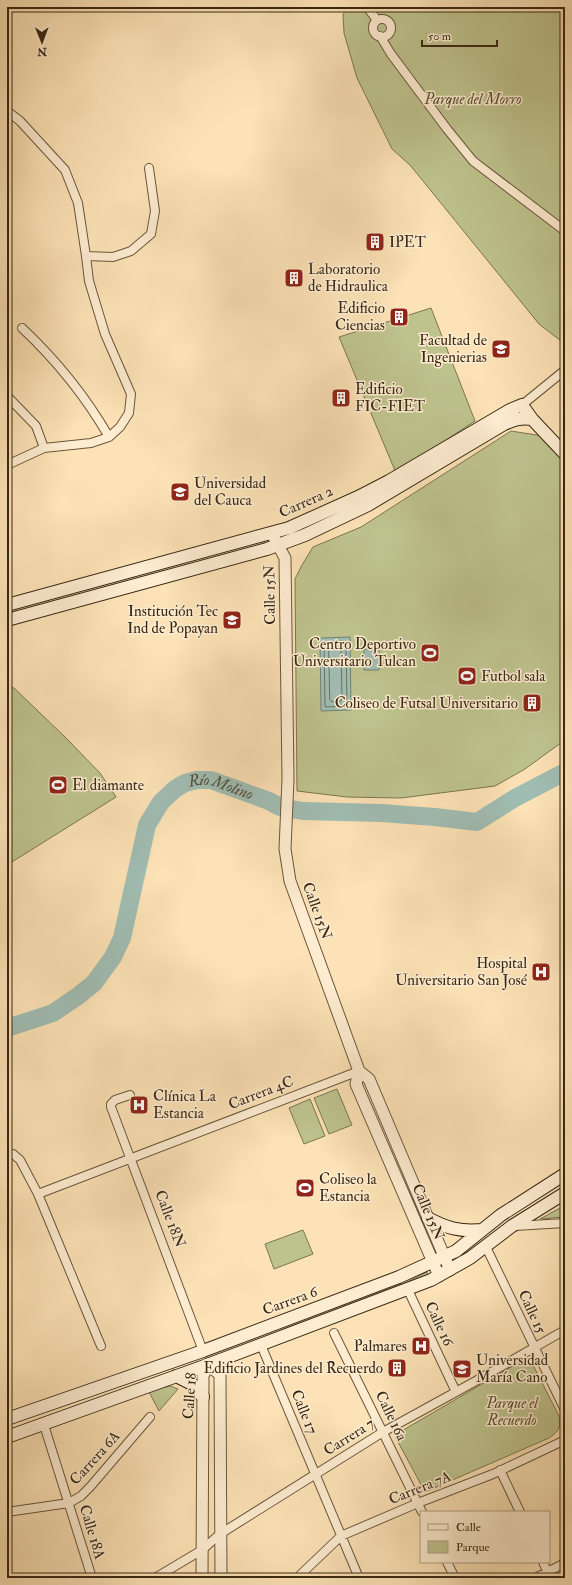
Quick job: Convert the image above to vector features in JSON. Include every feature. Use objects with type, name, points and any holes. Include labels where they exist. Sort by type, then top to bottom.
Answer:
[{"type":"main road","points":[[522,405],[528,419],[565,454]]},
{"type":"main road","name":"Carrera 2","points":[[7,605],[272,534],[289,528],[383,484],[472,431],[522,405]]},
{"type":"main road","name":"Carrera 2","points":[[7,620],[278,545],[305,535],[368,506],[504,424],[516,419],[528,419]]},
{"type":"main road","name":"Carrera 6","points":[[7,1419],[203,1351],[399,1278],[456,1250],[501,1214],[565,1174]]},
{"type":"main road","name":"Carrera 6","points":[[7,1437],[408,1290],[450,1270],[486,1246],[512,1226],[565,1193]]},
{"type":"main road","points":[[428,1218],[456,1230],[481,1230]]},
{"type":"main road","points":[[176,1376],[192,1384],[203,1397]]},
{"type":"street","points":[[367,7],[377,20]]},
{"type":"street","points":[[377,20],[386,20],[390,27],[386,35],[380,36]]},
{"type":"street","points":[[377,20],[373,29],[376,34],[380,36],[391,54],[442,124],[473,161],[565,230]]},
{"type":"street","points":[[7,111],[20,121],[65,170],[78,203],[89,281],[106,334],[131,394],[129,413],[120,427],[109,437],[91,443],[44,448],[7,465]]},
{"type":"street","points":[[86,256],[113,257],[132,251],[151,234],[155,211],[149,168]]},
{"type":"street","points":[[22,328],[46,350],[94,411],[109,437]]},
{"type":"street","name":"Carrera 2","points":[[522,405],[565,370]]},
{"type":"street","points":[[7,396],[36,426],[44,448]]},
{"type":"street","name":"Calle 15N","points":[[272,534],[285,558],[288,779],[285,849],[290,881],[359,1070],[356,1084],[439,1276]]},
{"type":"street","points":[[359,1070],[369,1079],[450,1270]]},
{"type":"street","name":"Carrera 4C","points":[[38,1194],[130,1157],[359,1070]]},
{"type":"street","name":"Calle 18N","points":[[130,1095],[115,1100],[111,1104],[208,1364]]},
{"type":"street","points":[[7,1156],[12,1154],[20,1160],[38,1194],[101,1346]]},
{"type":"street","points":[[512,1226],[565,1223]]},
{"type":"street","name":"Calle 15","points":[[486,1246],[565,1410]]},
{"type":"street","name":"Calle 16","points":[[408,1290],[456,1392]]},
{"type":"street","name":"Carrera 7","points":[[155,1578],[202,1550],[220,1534],[383,1432],[565,1330]]},
{"type":"street","name":"Calle 16a","points":[[334,1333],[422,1511]]},
{"type":"street","name":"Calle 17","points":[[261,1345],[359,1578]]},
{"type":"street","name":"Calle 18","points":[[202,1578],[203,1376],[208,1364],[220,1375],[220,1534],[222,1578]]},
{"type":"street","name":"Carrera 6A","points":[[7,1512],[69,1503],[80,1496],[90,1487],[150,1417]]},
{"type":"street","name":"Calle 18A","points":[[44,1424],[92,1578]]},
{"type":"street","name":"Carrera 7A","points":[[297,1578],[341,1536],[500,1470],[565,1440]]},
{"type":"street","points":[[500,1470],[520,1511]]},
{"type":"street","points":[[448,1563],[455,1578]]},
{"type":"street","points":[[543,1563],[549,1575]]},
{"type":"street","points":[[535,1578],[549,1575],[565,1563]]},
{"type":"green space","name":"Parque del Morro","points":[[350,7],[565,7],[565,344],[539,324],[410,165],[392,149],[357,78],[344,33],[343,14]]},
{"type":"green space","points":[[431,308],[475,421],[396,473],[339,337]]},
{"type":"green space","name":"Centro Deportivo Universitario Tulcan","points":[[511,431],[543,436],[565,462],[565,740],[525,769],[495,786],[401,798],[347,797],[297,791],[295,579],[302,565],[313,547],[361,527]]},
{"type":"green space","name":"El diamante","points":[[7,686],[14,688],[65,737],[100,773],[116,797],[7,865]]},
{"type":"green space","points":[[337,1089],[352,1125],[329,1134],[314,1098]]},
{"type":"green space","points":[[310,1099],[325,1136],[304,1144],[289,1108]]},
{"type":"green space","points":[[560,1208],[563,1217],[540,1219]]},
{"type":"green space","points":[[303,1230],[313,1254],[274,1269],[265,1244]]},
{"type":"green space","points":[[427,1272],[428,1275],[281,1332],[281,1330],[403,1284]]},
{"type":"green space","name":"Parque el Recuerdo","points":[[520,1364],[528,1364],[534,1367],[559,1416],[560,1424],[557,1431],[549,1438],[425,1492],[396,1436],[400,1432],[511,1367]]},
{"type":"green space","points":[[170,1386],[178,1389],[159,1411],[149,1392]]},
{"type":"water","points":[[350,637],[351,710],[321,711],[320,638]]},
{"type":"water","points":[[364,649],[379,649],[379,670],[364,670]]},
{"type":"waterway","name":"Río Molino","points":[[7,1028],[53,1013],[94,983],[113,957],[122,938],[147,825],[161,802],[175,789],[185,783],[197,780],[211,780],[269,801],[280,807],[303,811],[381,813],[477,822],[515,798],[565,772]]},
{"type":"place","name":"IPET","points":[[375,242]]},
{"type":"place","name":"Laboratorio de Hidraulica","points":[[294,278]]},
{"type":"place","name":"Edificio Ciencias","points":[[399,317]]},
{"type":"place","name":"Facultad de Ingenierias","points":[[501,349]]},
{"type":"place","name":"Edificio FIC-FIET","points":[[341,398]]},
{"type":"place","name":"Universidad del Cauca","points":[[180,492]]},
{"type":"place","name":"Institución Tec Ind de Popayan","points":[[232,620]]},
{"type":"place","name":"Centro Deportivo Universitario Tulcan","points":[[430,653]]},
{"type":"place","name":"Futbol sala","points":[[467,676]]},
{"type":"place","name":"Coliseo de Futsal Universitario","points":[[532,703]]},
{"type":"place","name":"El diamante","points":[[58,785]]},
{"type":"place","name":"Hospital Universitario San José","points":[[541,972]]},
{"type":"place","name":"Clínica La Estancia","points":[[139,1105]]},
{"type":"place","name":"Coliseo la Estancia","points":[[305,1188]]},
{"type":"place","name":"Palmares","points":[[421,1346]]},
{"type":"place","name":"Edificio Jardines del Recuerdo","points":[[397,1368]]},
{"type":"place","name":"Universidad María Cano","points":[[462,1369]]}]
